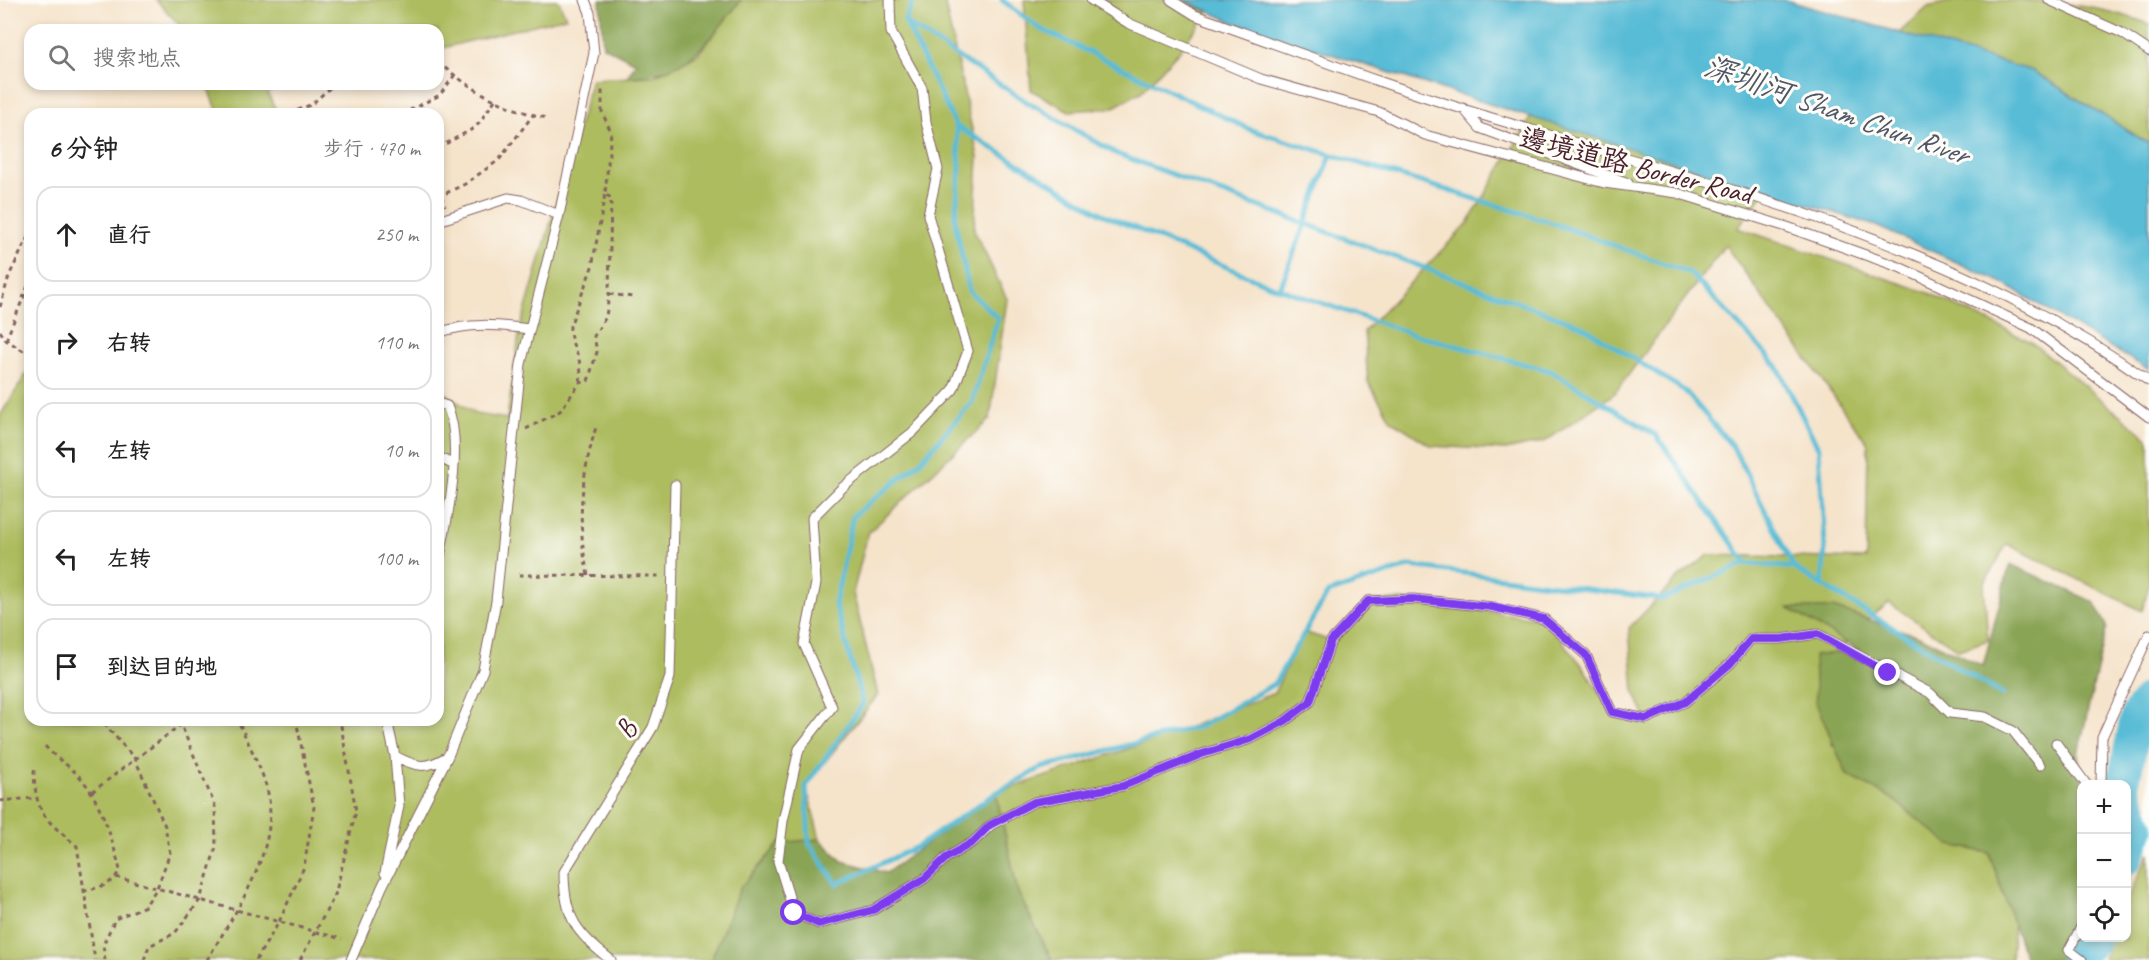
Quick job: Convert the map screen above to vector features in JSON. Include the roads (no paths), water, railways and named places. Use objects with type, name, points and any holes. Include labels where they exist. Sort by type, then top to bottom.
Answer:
[{"type":"lane","points":[[351,960],[382,887],[448,756],[483,670],[496,601],[511,436],[521,364],[559,215],[594,53],[590,13],[585,0]]},
{"type":"lane","points":[[890,0],[891,32],[922,88],[926,122],[938,169],[928,215],[968,351],[953,390],[913,432],[843,487],[812,518],[816,584],[804,644],[832,707],[799,749],[783,821],[778,861],[794,913],[819,924],[873,910],[924,879],[946,858],[973,842],[990,825],[1034,802],[1123,786],[1202,754],[1251,739],[1285,721],[1310,702],[1331,641],[1368,601],[1413,599],[1447,602],[1492,607],[1544,619],[1586,655],[1612,712],[1646,719],[1685,702],[1730,664],[1751,639],[1781,639],[1818,634],[1930,693],[1950,713],[1985,717],[2013,731],[2040,765]]},
{"type":"lane","name":"邊境道路 Border Road","points":[[1091,0],[1138,27],[1261,79],[1379,112],[1425,135],[1604,183],[1677,193],[1787,227],[1899,267],[2031,328],[2149,417]]},
{"type":"lane","points":[[1171,0],[1195,15],[1463,108],[1720,186],[1884,241],[2024,304],[2149,381]]},
{"type":"lane","points":[[2049,0],[2122,33],[2149,51]]},
{"type":"lane","points":[[1463,108],[1480,128],[1642,188]]},
{"type":"lane","points":[[444,219],[508,198],[559,215]]},
{"type":"lane","points":[[444,331],[458,326],[485,324],[529,328]]},
{"type":"lane","points":[[444,405],[447,406],[452,417],[454,430],[448,501],[444,518]]},
{"type":"lane","points":[[444,460],[452,464]]},
{"type":"lane","name":"B","points":[[610,960],[580,934],[571,918],[564,895],[564,872],[647,737],[661,708],[670,677],[675,485]]},
{"type":"lane","points":[[444,499],[448,501]]},
{"type":"lane","points":[[2101,780],[2102,737],[2149,635]]},
{"type":"lane","points":[[382,887],[399,806],[395,756],[388,726]]},
{"type":"lane","points":[[2056,743],[2083,780]]},
{"type":"lane","points":[[395,756],[414,766],[439,762],[448,756]]},
{"type":"lane","points":[[2077,935],[2069,950],[2082,960]]},
{"type":"water","name":"深圳河 Sham Chun River","points":[[1184,0],[1785,0],[2033,71],[2149,144],[2149,370],[2001,282],[1876,226],[1274,36],[1233,22]]},
{"type":"waterway","points":[[914,0],[905,21],[956,126],[960,167],[955,221],[969,291],[998,318],[972,402],[920,462],[853,516],[835,604],[863,704],[806,786],[809,843],[837,884],[917,847],[996,793],[1041,768],[1201,726],[1274,684],[1328,593],[1410,566],[1663,599],[1746,563],[1794,568],[2003,695]]},
{"type":"waterway","points":[[1002,0],[1039,28],[1251,130],[1544,220],[1690,273],[1777,366],[1819,449],[1825,546],[1822,585]]},
{"type":"waterway","points":[[906,23],[1027,102],[1117,154],[1582,326],[1685,391],[1733,447],[1794,568]]},
{"type":"waterway","points":[[956,126],[1102,214],[1269,285],[1412,334],[1551,371],[1656,435],[1746,563]]},
{"type":"waterway","points":[[1280,289],[1331,155]]},
{"type":"waterway","points":[[2124,780],[2137,715],[2149,699]]},
{"type":"waterway","points":[[2131,809],[2138,829],[2131,846]]},
{"type":"waterway","points":[[2076,960],[2091,942]]}]
